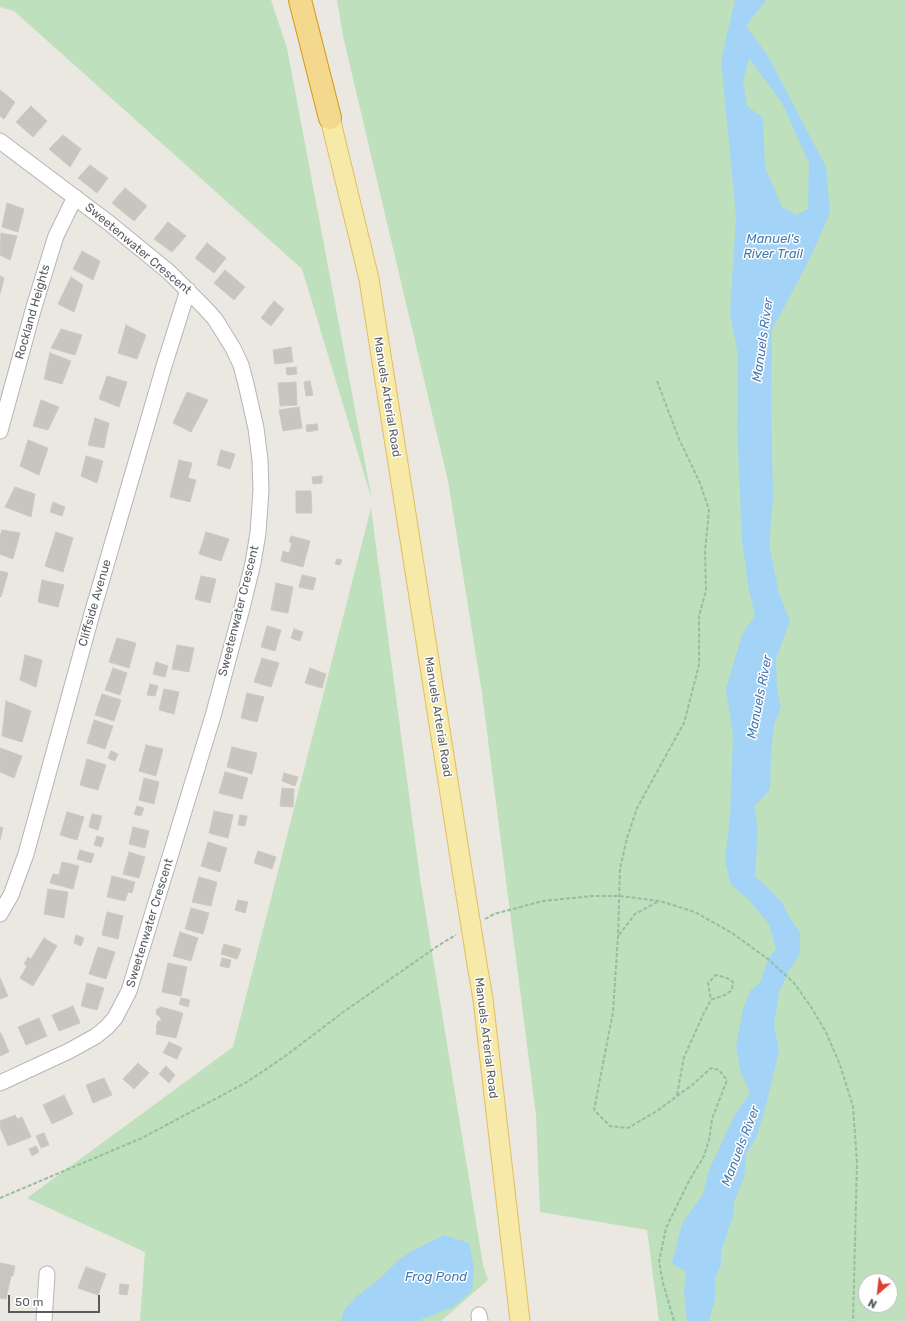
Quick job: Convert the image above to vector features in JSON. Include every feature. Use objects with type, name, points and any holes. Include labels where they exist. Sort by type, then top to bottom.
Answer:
[{"type":"highway","points":[[300,0],[330,118]]},
{"type":"highway","points":[[313,0],[330,118]]},
{"type":"main road","name":"Manuels Arterial Road","points":[[330,118],[369,279],[476,964],[483,999],[520,1321]]},
{"type":"street","name":"Sweetenwater Crescent","points":[[0,141],[110,223],[169,272],[188,290],[214,319],[233,348],[241,366],[252,405],[260,460],[261,490],[259,526],[253,563],[212,716],[135,975],[123,1006],[107,1027],[87,1042],[0,1083]]},
{"type":"street","name":"Rockland Heights","points":[[0,431],[34,307],[56,236],[75,196]]},
{"type":"street","name":"Cliffside Avenue","points":[[0,914],[11,895],[26,854],[91,616],[188,290]]},
{"type":"street","points":[[44,1321],[47,1274]]},
{"type":"path","points":[[657,381],[679,440],[700,483],[709,510],[705,551],[706,591],[699,616],[699,666],[684,724],[637,808],[627,838],[620,869],[620,896],[613,1012],[594,1110],[610,1126],[628,1128],[657,1111],[692,1085],[711,1068],[719,1070],[727,1080],[712,1119],[709,1140],[704,1156],[689,1181],[666,1228],[659,1262],[663,1283],[674,1321]]},
{"type":"path","points":[[481,921],[494,914],[543,901],[592,896],[620,896],[660,901],[695,912],[732,933],[768,959],[794,983],[826,1032],[840,1065],[853,1106],[857,1163],[853,1321]]},
{"type":"path","points":[[618,936],[635,914],[660,901]]},
{"type":"path","points":[[0,1198],[142,1138],[247,1082],[284,1057],[342,1013],[439,944],[456,935]]},
{"type":"path","points":[[677,1096],[684,1057],[702,1015],[711,1000],[725,995],[732,990],[733,982],[716,975],[708,983],[711,1000]]},
{"type":"green space","points":[[0,0],[271,0],[287,48],[372,500],[302,269],[14,11],[0,7]]},
{"type":"green space","points":[[337,0],[906,0],[906,1321],[659,1321],[647,1230],[540,1212],[536,1115],[482,693],[448,481],[343,36]]},
{"type":"green space","points":[[371,508],[420,878],[483,1265],[488,1280],[441,1321],[140,1321],[145,1252],[27,1198],[233,1047]]},
{"type":"water","name":"Manuel's River Trail","points":[[735,0],[766,0],[746,26],[768,56],[826,167],[830,213],[808,262],[772,330],[771,404],[773,500],[769,544],[779,593],[790,621],[776,659],[777,689],[781,707],[774,725],[771,753],[770,789],[754,807],[758,829],[755,877],[783,904],[789,917],[800,932],[800,954],[789,970],[779,993],[774,1024],[779,1051],[765,1109],[756,1138],[746,1154],[744,1177],[734,1202],[733,1216],[721,1251],[721,1265],[715,1278],[715,1300],[709,1321],[687,1321],[684,1292],[686,1272],[672,1263],[682,1224],[703,1194],[709,1170],[734,1116],[750,1093],[740,1070],[736,1046],[743,1010],[750,991],[760,983],[768,959],[776,949],[769,924],[748,899],[731,885],[725,860],[730,817],[733,735],[726,689],[742,635],[755,615],[749,591],[742,541],[737,427],[738,355],[730,313],[736,216],[721,60]],"holes":[[[749,58],[782,103],[809,163],[808,209],[796,215],[782,207],[765,167],[763,118],[747,106],[743,81]]]},
{"type":"water","name":"Frog Pond","points":[[444,1235],[469,1243],[474,1267],[472,1291],[453,1307],[417,1321],[341,1321],[344,1310],[358,1295],[376,1282],[400,1259],[410,1252]]},
{"type":"building","points":[[0,90],[15,102],[4,119],[0,116]]},
{"type":"building","points":[[31,106],[47,121],[33,137],[16,122]]},
{"type":"building","points":[[63,135],[81,149],[70,167],[49,149]]},
{"type":"building","points":[[90,165],[108,178],[97,193],[78,178]]},
{"type":"building","points":[[125,188],[147,206],[134,221],[112,203]]},
{"type":"building","points":[[7,203],[24,209],[18,232],[2,227]]},
{"type":"building","points":[[168,222],[186,236],[172,252],[154,239]]},
{"type":"building","points":[[1,233],[17,236],[10,260],[0,255]]},
{"type":"building","points":[[207,243],[226,258],[214,273],[195,258]]},
{"type":"building","points":[[82,251],[100,261],[93,280],[73,269]]},
{"type":"building","points":[[225,270],[245,287],[234,300],[214,283]]},
{"type":"building","points":[[0,276],[4,278],[0,294]]},
{"type":"building","points":[[71,277],[83,285],[74,312],[58,304]]},
{"type":"building","points":[[274,301],[284,309],[271,326],[261,318]]},
{"type":"building","points":[[126,325],[146,335],[137,359],[118,353]]},
{"type":"building","points":[[61,329],[82,335],[75,355],[51,348]]},
{"type":"building","points":[[291,347],[293,362],[275,364],[273,350]]},
{"type":"building","points":[[50,353],[71,361],[62,384],[44,379]]},
{"type":"building","points":[[296,367],[297,374],[287,375],[286,368]]},
{"type":"building","points":[[107,376],[127,382],[119,407],[99,399]]},
{"type":"building","points":[[310,381],[313,395],[306,396],[304,382]]},
{"type":"building","points":[[296,382],[297,405],[280,406],[278,383]]},
{"type":"building","points":[[187,392],[208,400],[191,432],[173,423]]},
{"type":"building","points":[[41,400],[59,407],[48,430],[33,426]]},
{"type":"building","points":[[299,407],[302,428],[283,431],[279,410]]},
{"type":"building","points":[[95,418],[109,423],[104,448],[88,445]]},
{"type":"building","points":[[317,424],[318,430],[307,432],[306,425]]},
{"type":"building","points":[[28,440],[48,448],[39,475],[20,466]]},
{"type":"building","points":[[221,450],[235,454],[230,469],[217,465]]},
{"type":"building","points":[[86,456],[103,461],[97,483],[81,476]]},
{"type":"building","points":[[179,460],[192,463],[188,478],[196,480],[190,502],[170,497]]},
{"type":"building","points":[[322,476],[322,483],[313,484],[312,477]]},
{"type":"building","points":[[15,487],[35,494],[31,517],[5,507]]},
{"type":"building","points":[[296,491],[311,491],[312,513],[296,513]]},
{"type":"building","points":[[53,502],[65,507],[62,516],[50,512]]},
{"type":"building","points":[[2,530],[20,533],[13,559],[0,554],[0,536]]},
{"type":"building","points":[[56,532],[73,538],[63,572],[45,566]]},
{"type":"building","points":[[206,532],[229,539],[221,561],[199,554]]},
{"type":"building","points":[[291,536],[310,541],[303,567],[281,561],[283,551],[289,553],[292,543],[289,542]]},
{"type":"building","points":[[337,559],[342,560],[340,565],[335,564]]},
{"type":"building","points":[[0,571],[8,573],[1,597],[0,596]]},
{"type":"building","points":[[302,575],[316,578],[313,590],[299,587]]},
{"type":"building","points":[[201,576],[216,579],[210,603],[195,599]]},
{"type":"building","points":[[42,580],[64,585],[58,607],[38,602]]},
{"type":"building","points":[[276,583],[293,587],[288,613],[271,610]]},
{"type":"building","points":[[267,626],[281,630],[275,651],[261,647]]},
{"type":"building","points":[[294,629],[303,632],[300,641],[291,638]]},
{"type":"building","points":[[117,638],[136,643],[129,668],[109,662]]},
{"type":"building","points":[[177,645],[194,648],[189,672],[172,669]]},
{"type":"building","points":[[25,655],[42,660],[36,687],[20,680]]},
{"type":"building","points":[[262,658],[279,663],[271,687],[254,682]]},
{"type":"building","points":[[156,662],[168,666],[165,677],[153,674]]},
{"type":"building","points":[[113,668],[127,673],[120,695],[105,690]]},
{"type":"building","points":[[310,668],[326,674],[322,688],[305,683]]},
{"type":"building","points":[[150,684],[158,686],[155,696],[147,695]]},
{"type":"building","points":[[164,689],[179,692],[174,714],[159,710]]},
{"type":"building","points":[[247,693],[264,697],[257,722],[241,718]]},
{"type":"building","points":[[102,694],[121,700],[114,721],[95,715]]},
{"type":"building","points":[[6,701],[31,711],[22,742],[2,736]]},
{"type":"building","points":[[94,720],[113,726],[105,749],[87,743]]},
{"type":"building","points":[[146,745],[163,749],[156,776],[139,771]]},
{"type":"building","points":[[232,747],[257,753],[252,774],[227,767]]},
{"type":"building","points":[[0,748],[22,756],[14,778],[0,772]]},
{"type":"building","points":[[111,751],[118,754],[115,761],[108,758]]},
{"type":"building","points":[[87,759],[106,765],[98,790],[80,785]]},
{"type":"building","points":[[225,772],[248,778],[242,799],[219,793]]},
{"type":"building","points":[[284,773],[298,777],[295,786],[282,781]]},
{"type":"building","points":[[144,778],[159,782],[154,804],[139,800]]},
{"type":"building","points":[[282,788],[294,789],[293,807],[280,806]]},
{"type":"building","points":[[137,806],[144,808],[141,816],[134,814]]},
{"type":"building","points":[[214,811],[233,815],[228,838],[209,833]]},
{"type":"building","points":[[67,812],[84,817],[77,840],[60,835]]},
{"type":"building","points":[[92,814],[102,816],[98,830],[89,827]]},
{"type":"building","points":[[240,815],[247,816],[245,826],[238,825]]},
{"type":"building","points":[[0,827],[3,828],[0,840]]},
{"type":"building","points":[[133,827],[149,831],[145,848],[129,844]]},
{"type":"building","points":[[97,836],[104,838],[101,847],[94,845]]},
{"type":"building","points":[[208,842],[227,848],[220,872],[201,866]]},
{"type":"building","points":[[80,850],[94,854],[91,863],[77,859]]},
{"type":"building","points":[[258,851],[276,857],[272,869],[254,863]]},
{"type":"building","points":[[129,852],[145,857],[139,878],[123,874]]},
{"type":"building","points":[[62,862],[79,866],[73,889],[50,883],[53,874],[59,875]]},
{"type":"building","points":[[112,876],[135,882],[132,893],[128,892],[125,901],[107,897]]},
{"type":"building","points":[[199,877],[217,882],[211,906],[192,902]]},
{"type":"building","points":[[48,889],[68,892],[64,918],[44,914]]},
{"type":"building","points":[[238,900],[248,902],[245,913],[235,910]]},
{"type":"building","points":[[191,908],[209,913],[203,934],[185,929]]},
{"type":"building","points":[[107,912],[123,916],[118,939],[102,935]]},
{"type":"building","points":[[180,932],[198,938],[191,961],[173,956]]},
{"type":"building","points":[[76,935],[84,938],[81,946],[74,943]]},
{"type":"building","points":[[44,938],[57,946],[33,986],[20,978],[27,966],[24,964],[28,957],[31,959]]},
{"type":"building","points":[[224,944],[241,949],[237,959],[221,954]]},
{"type":"building","points":[[98,947],[115,952],[106,979],[89,974]]},
{"type":"building","points":[[222,958],[231,960],[229,968],[220,966]]},
{"type":"building","points":[[168,963],[187,967],[181,996],[162,992]]},
{"type":"building","points":[[0,978],[8,996],[0,999]]},
{"type":"building","points":[[87,983],[104,988],[97,1010],[81,1006]]},
{"type":"building","points":[[181,998],[190,1000],[188,1007],[179,1004]]},
{"type":"building","points":[[73,1006],[80,1023],[59,1031],[52,1015]]},
{"type":"building","points":[[161,1007],[183,1013],[176,1038],[156,1034],[158,1021],[161,1021],[161,1018],[156,1014],[157,1009]]},
{"type":"building","points":[[39,1018],[47,1036],[26,1045],[18,1027]]},
{"type":"building","points":[[0,1033],[9,1052],[0,1056]]},
{"type":"building","points":[[169,1042],[182,1048],[177,1059],[163,1053]]},
{"type":"building","points":[[138,1063],[149,1073],[134,1089],[123,1079]]},
{"type":"building","points":[[166,1066],[175,1075],[169,1083],[159,1074]]},
{"type":"building","points":[[104,1078],[112,1095],[93,1103],[86,1085]]},
{"type":"building","points":[[64,1095],[73,1114],[52,1124],[43,1105]]},
{"type":"building","points":[[15,1115],[17,1119],[22,1117],[31,1137],[8,1146],[0,1127],[0,1121]]},
{"type":"building","points":[[44,1133],[49,1145],[41,1148],[36,1136]]},
{"type":"building","points":[[36,1146],[39,1152],[32,1156],[29,1149]]},
{"type":"building","points":[[0,1263],[15,1266],[13,1276],[11,1276],[6,1299],[0,1298]]},
{"type":"building","points":[[86,1267],[106,1274],[98,1295],[78,1288]]},
{"type":"building","points":[[120,1284],[129,1285],[127,1295],[119,1294]]},
{"type":"water label","name":"Manuels River","points":[[763,340]]},
{"type":"water label","name":"Manuels River","points":[[760,697]]},
{"type":"water label","name":"Manuels River","points":[[741,1146]]}]
